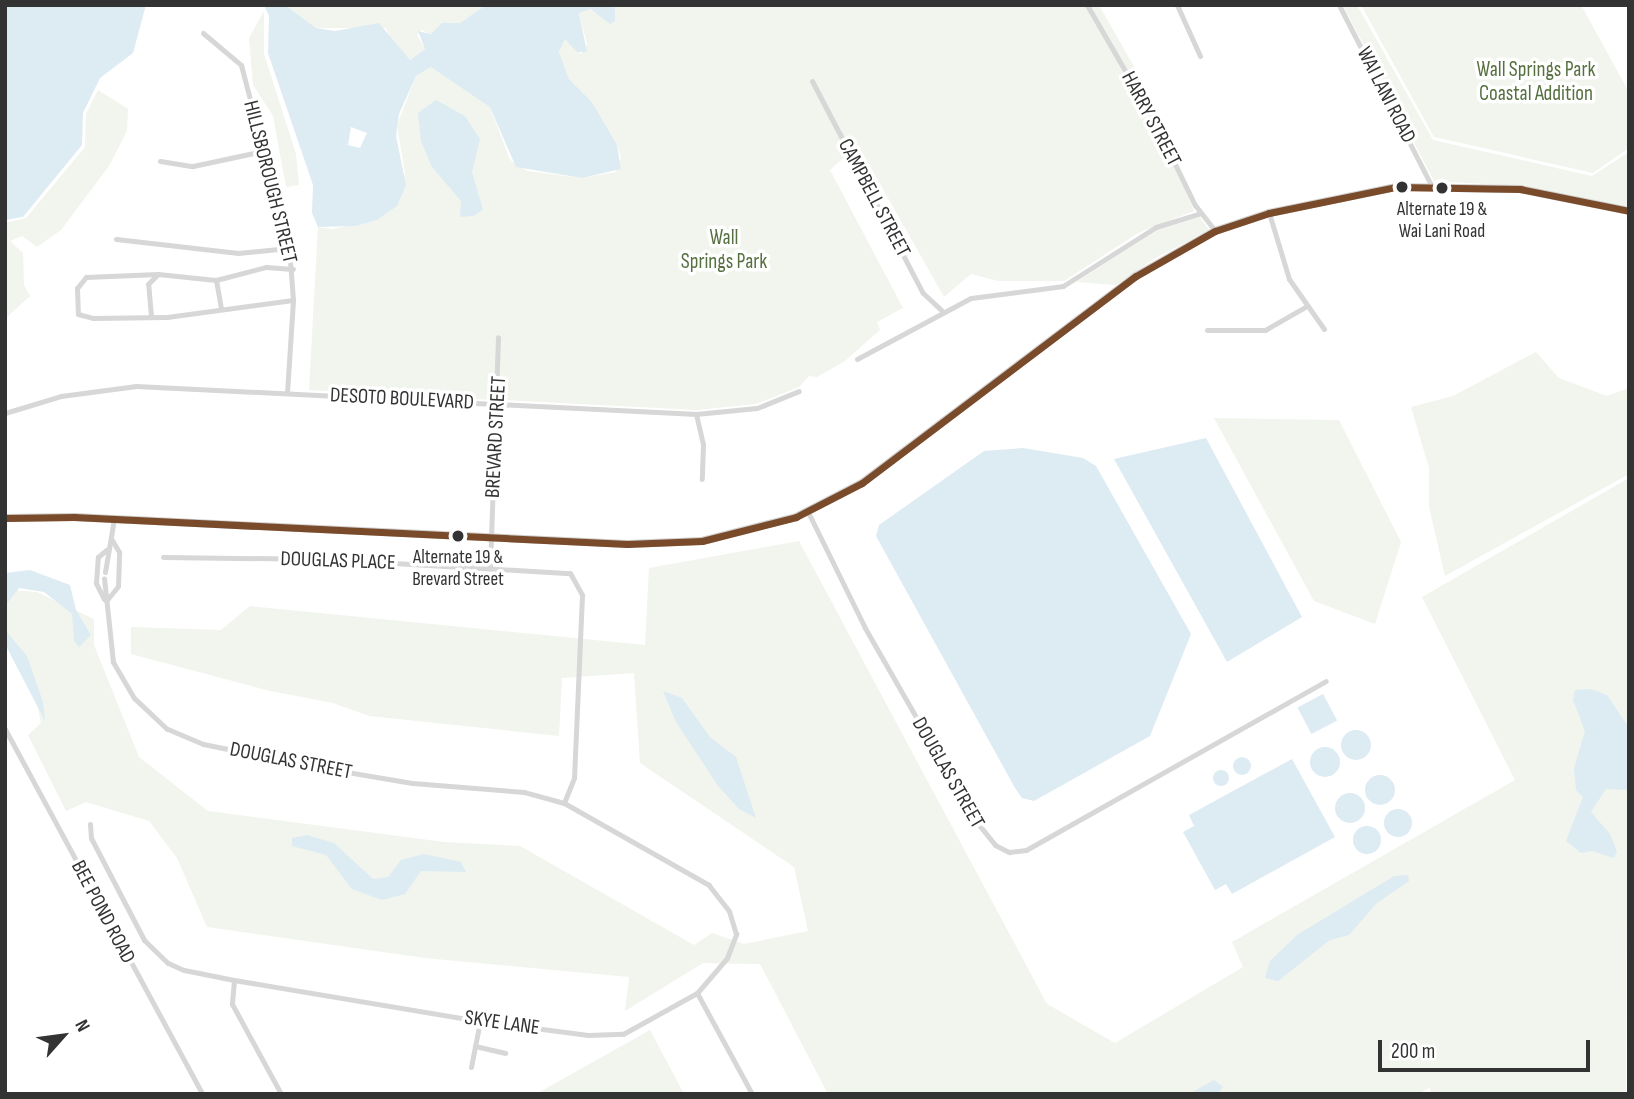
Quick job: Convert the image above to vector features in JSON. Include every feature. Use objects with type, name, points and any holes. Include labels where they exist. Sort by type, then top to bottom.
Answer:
[{"type":"main road","points":[[5,518],[114,519],[676,544],[740,534],[808,512],[890,463],[1144,270],[1215,232],[1269,213],[1349,193],[1431,185],[1520,189],[1629,211]]},
{"type":"street","name":"HARRY STREET","points":[[1087,5],[1201,213],[1215,232]]},
{"type":"street","points":[[1177,5],[1200,56]]},
{"type":"street","name":"WAI LANI ROAD","points":[[1339,5],[1431,185]]},
{"type":"street","name":"HILLSBOROUGH STREET","points":[[203,33],[241,65],[289,248],[293,269],[293,300],[287,393]]},
{"type":"street","name":"CAMPBELL STREET","points":[[812,81],[923,293],[941,310]]},
{"type":"street","points":[[160,162],[193,166],[263,150]]},
{"type":"street","points":[[857,359],[941,310],[991,292],[1063,286],[1156,227],[1201,213]]},
{"type":"street","points":[[1269,213],[1289,279],[1305,307],[1324,329]]},
{"type":"street","points":[[116,239],[229,253],[289,248]]},
{"type":"street","points":[[293,269],[266,267],[216,280],[158,274],[86,277],[77,288],[76,309],[82,317],[151,316],[293,300]]},
{"type":"street","points":[[151,316],[148,284],[158,274]]},
{"type":"street","points":[[216,280],[221,308]]},
{"type":"street","points":[[1207,330],[1265,330],[1305,307]]},
{"type":"street","name":"BREVARD STREET","points":[[490,567],[498,337]]},
{"type":"street","name":"DESOTO BOULEVARD","points":[[5,413],[61,396],[113,387],[696,414],[748,410],[799,391]]},
{"type":"street","points":[[696,414],[703,444],[702,479]]},
{"type":"street","name":"DOUGLAS STREET","points":[[808,512],[865,628],[975,820],[995,845],[1009,852],[1026,850],[1326,681]]},
{"type":"street","name":"DOUGLAS STREET","points":[[114,519],[112,540],[106,550],[105,575],[105,602],[113,662],[134,698],[167,729],[203,744],[312,766],[412,783],[524,792],[565,803]]},
{"type":"street","name":"DOUGLAS STREET","points":[[105,602],[118,586],[119,552],[112,540]]},
{"type":"street","points":[[105,602],[96,583],[98,557],[106,550]]},
{"type":"street","name":"DOUGLAS PLACE","points":[[163,557],[564,571],[581,586],[574,778],[565,803]]},
{"type":"street","name":"BEE POND ROAD","points":[[5,729],[202,1094]]},
{"type":"street","name":"SKYE LANE","points":[[90,824],[91,838],[144,940],[168,963],[184,970],[480,1021],[588,1035],[623,1034],[697,993],[727,958],[736,934],[719,894],[565,803]]},
{"type":"street","points":[[234,980],[232,1004],[281,1094]]},
{"type":"street","points":[[697,993],[752,1094]]},
{"type":"street","points":[[471,1067],[480,1021]]},
{"type":"street","points":[[475,1046],[505,1053]]},
{"type":"green space","points":[[285,5],[486,5],[460,23],[446,23],[431,34],[421,30],[417,35],[425,49],[410,60],[394,45],[386,28],[316,28]]},
{"type":"green space","name":"Wall Springs Park","points":[[615,5],[1099,5],[1149,93],[1194,211],[1138,233],[1064,281],[998,281],[971,274],[944,297],[858,145],[830,170],[903,308],[877,322],[880,330],[845,361],[817,377],[809,376],[799,387],[756,404],[696,410],[502,400],[503,384],[495,384],[494,400],[309,390],[318,227],[332,229],[377,220],[405,174],[397,125],[416,76],[431,67],[439,68],[490,107],[510,160],[527,171],[582,178],[616,172],[621,158],[617,145],[592,102],[569,79],[559,52],[565,39],[581,54],[587,44],[579,13],[590,9],[615,21]]},
{"type":"green space","points":[[1343,5],[1357,5],[1433,140],[1592,176],[1629,152],[1629,207],[1521,186],[1434,181]]},
{"type":"green space","name":"Wall Springs Park Coastal Addition","points":[[1361,5],[1581,5],[1629,92],[1629,148],[1593,173],[1434,137]]},
{"type":"green space","points":[[264,11],[264,54],[296,154],[299,185],[286,187],[273,116],[253,85],[249,38]]},
{"type":"green space","points":[[98,90],[128,109],[127,131],[109,166],[61,230],[37,247],[22,236],[10,241],[23,253],[24,285],[30,296],[5,319],[5,223],[26,218],[85,147],[86,114]]},
{"type":"green space","points":[[1200,217],[1209,230],[1154,259],[1116,285],[1076,282],[1158,230]]},
{"type":"green space","points":[[1536,352],[1559,378],[1607,396],[1629,388],[1629,474],[1445,576],[1429,507],[1429,468],[1411,407],[1453,396]]},
{"type":"green space","points":[[1214,418],[1339,420],[1401,542],[1375,624],[1314,601]]},
{"type":"green space","points":[[1629,478],[1626,1094],[1433,1094],[1429,1088],[1418,1094],[828,1094],[760,964],[703,963],[625,1011],[629,977],[425,958],[207,927],[177,858],[149,821],[86,802],[66,811],[28,735],[41,723],[34,688],[5,637],[5,603],[11,590],[37,592],[94,619],[94,645],[139,757],[208,811],[444,842],[520,846],[694,945],[712,933],[744,944],[808,931],[794,867],[640,763],[634,673],[562,678],[559,736],[369,716],[333,703],[270,691],[131,654],[131,627],[221,630],[250,606],[645,645],[649,568],[799,541],[1047,1004],[1115,1043],[1243,967],[1232,942],[1515,780],[1422,597]]},
{"type":"green space","points":[[650,1030],[684,1094],[536,1094]]},
{"type":"shaded area","points":[[5,5],[146,5],[133,53],[100,78],[83,113],[82,145],[23,217],[5,220]]},
{"type":"shaded area","points":[[264,5],[285,5],[316,28],[335,31],[379,23],[410,60],[425,49],[418,31],[431,34],[442,23],[460,23],[486,5],[615,5],[615,21],[610,24],[591,9],[579,13],[587,52],[577,52],[565,39],[559,52],[569,79],[592,102],[617,145],[621,169],[582,178],[516,167],[490,107],[431,67],[416,76],[399,114],[396,136],[406,185],[397,206],[377,220],[355,226],[318,227],[312,213],[313,185],[268,53],[269,16]],"holes":[[[351,127],[367,133],[360,148],[348,145]]]},
{"type":"shaded area","points":[[436,100],[465,116],[480,139],[472,172],[483,210],[473,216],[460,217],[461,201],[432,167],[421,141],[418,113]]},
{"type":"shaded area","points":[[1206,438],[1302,617],[1227,662],[1114,459]]},
{"type":"shaded area","points":[[1023,448],[1083,458],[1096,466],[1191,634],[1150,736],[1034,801],[1022,798],[1015,788],[876,536],[879,525],[984,451]]},
{"type":"shaded area","points":[[30,570],[70,585],[76,610],[91,635],[79,647],[74,641],[72,614],[44,592],[19,588],[5,606],[5,573]]},
{"type":"shaded area","points":[[5,630],[27,656],[43,702],[45,721],[5,644]]},
{"type":"shaded area","points":[[1591,689],[1607,695],[1629,728],[1629,790],[1606,789],[1591,812],[1610,834],[1617,851],[1614,858],[1592,851],[1581,853],[1566,841],[1583,797],[1576,790],[1574,768],[1585,731],[1573,700],[1575,690]]},
{"type":"shaded area","points":[[663,691],[682,698],[710,737],[736,757],[756,818],[739,809],[718,786],[676,722]]},
{"type":"shaded area","points":[[1323,694],[1337,720],[1311,734],[1297,708]]},
{"type":"shaded area","points":[[1356,730],[1367,734],[1371,745],[1367,756],[1356,760],[1345,756],[1341,745],[1345,734]]},
{"type":"shaded area","points":[[1325,747],[1336,751],[1340,762],[1336,773],[1325,777],[1314,773],[1310,762],[1314,751]]},
{"type":"shaded area","points":[[1242,757],[1248,760],[1251,766],[1248,772],[1242,775],[1236,772],[1233,766],[1236,760]]},
{"type":"shaded area","points":[[1292,759],[1335,837],[1232,894],[1226,884],[1215,890],[1183,832],[1194,826],[1189,815]]},
{"type":"shaded area","points":[[1218,770],[1224,770],[1229,778],[1227,784],[1218,786],[1213,781],[1213,775]]},
{"type":"shaded area","points":[[1380,775],[1391,779],[1395,790],[1391,801],[1380,805],[1369,801],[1365,790],[1369,779]]},
{"type":"shaded area","points":[[1350,793],[1361,797],[1365,808],[1361,819],[1350,823],[1339,819],[1335,808],[1339,797]]},
{"type":"shaded area","points":[[1398,809],[1408,813],[1412,823],[1408,833],[1398,837],[1388,833],[1384,823],[1388,813]]},
{"type":"shaded area","points":[[1367,826],[1377,830],[1381,840],[1377,850],[1367,854],[1357,850],[1353,840],[1357,830]]},
{"type":"shaded area","points":[[307,835],[334,843],[373,879],[388,877],[401,860],[424,854],[461,862],[466,872],[421,871],[405,894],[382,900],[352,889],[326,855],[292,846],[292,838]]},
{"type":"shaded area","points":[[1408,875],[1409,881],[1377,903],[1349,935],[1330,940],[1278,981],[1265,978],[1270,961],[1297,935],[1394,876]]},
{"type":"shaded area","points":[[1214,1080],[1223,1087],[1219,1092],[1189,1094]]},
{"type":"transit line","points":[[5,518],[74,517],[627,544],[702,541],[796,517],[862,483],[1136,276],[1215,231],[1269,213],[1396,187],[1520,189],[1629,211]]},
{"type":"place","name":"Alternate 19 & Wai Lani Road","points":[[1442,188]]},
{"type":"place","name":"Alternate 19 & Brevard Street","points":[[458,536]]}]
